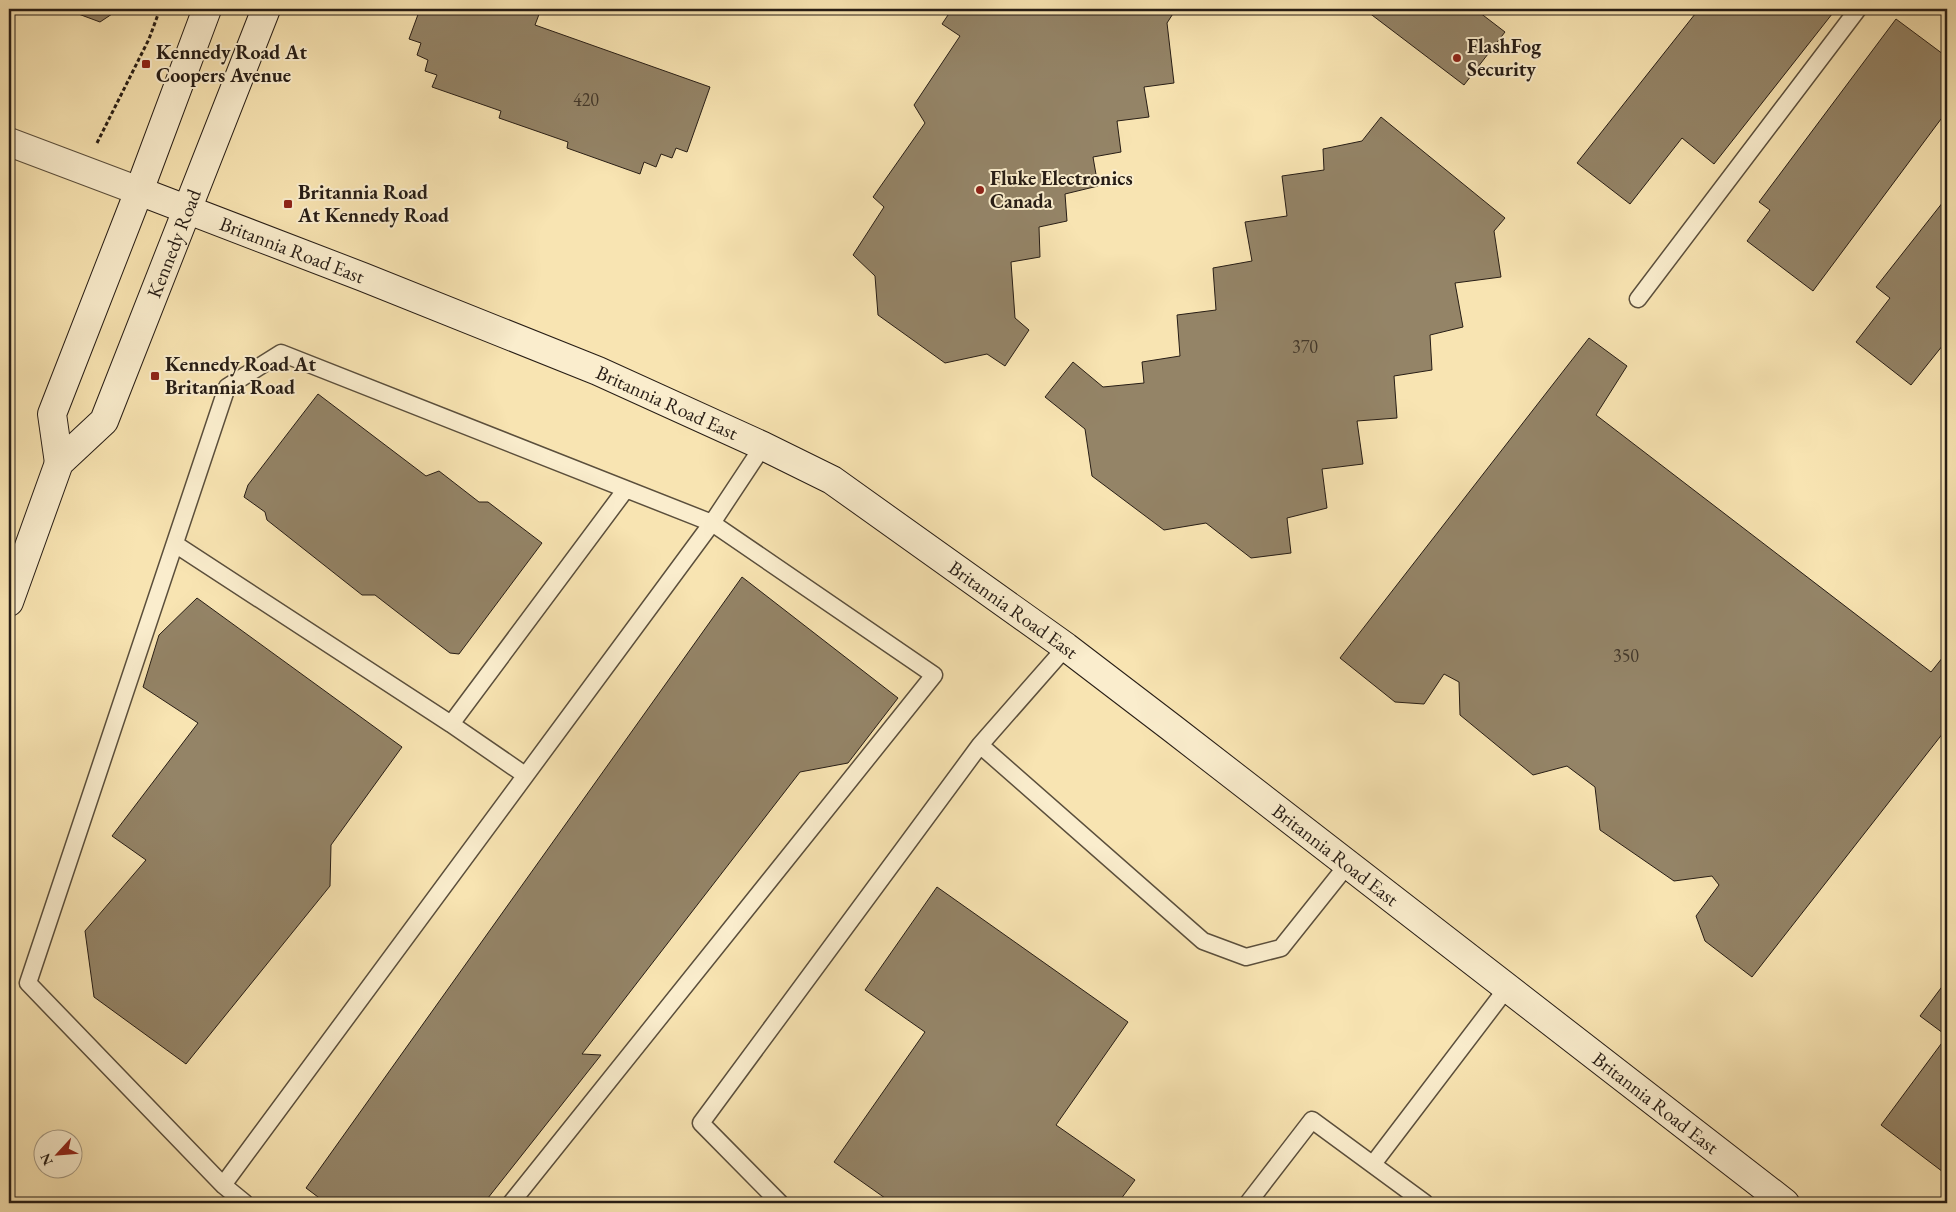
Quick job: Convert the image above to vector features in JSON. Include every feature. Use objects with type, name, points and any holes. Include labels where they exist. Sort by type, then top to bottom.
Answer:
[{"type":"main road","name":"Kennedy Road","points":[[59,463],[52,414],[139,191],[207,9]]},
{"type":"main road","name":"Kennedy Road","points":[[9,602],[59,463],[104,421],[266,9]]},
{"type":"main road","name":"Britannia Road East","points":[[9,142],[187,209],[598,371],[764,446],[832,480],[1066,648],[1785,1203]]},
{"type":"lane","points":[[1638,299],[1858,9]]},
{"type":"lane","points":[[245,1203],[223,1185],[28,982],[227,387],[281,353],[712,523],[934,674],[511,1203]]},
{"type":"lane","points":[[223,1185],[712,523],[764,446]]},
{"type":"lane","points":[[451,724],[626,489]]},
{"type":"lane","points":[[174,544],[526,775]]},
{"type":"lane","points":[[780,1203],[701,1123],[980,745],[1066,648]]},
{"type":"lane","points":[[980,745],[1203,940],[1246,957],[1281,948],[1348,864]]},
{"type":"lane","points":[[1373,1164],[1507,988]]},
{"type":"lane","points":[[1248,1203],[1312,1120],[1425,1203]]},
{"type":"path","points":[[112,113],[149,39],[160,9]]},
{"type":"building","points":[[65,9],[116,9],[115,12],[100,22]]},
{"type":"building","points":[[420,9],[541,9],[535,25],[710,87],[687,152],[676,148],[672,158],[661,154],[656,167],[644,162],[640,174],[567,148],[568,142],[499,118],[501,111],[432,87],[437,75],[425,71],[428,60],[417,55],[421,43],[409,39]]},
{"type":"building","name":"Fluke Electronics Canada","points":[[952,9],[1176,9],[1167,23],[1174,83],[1144,87],[1149,117],[1117,121],[1121,152],[1093,157],[1098,186],[1065,194],[1067,221],[1039,227],[1040,257],[1011,262],[1015,318],[1029,330],[1005,366],[987,354],[945,363],[878,315],[875,276],[853,255],[884,207],[873,197],[925,123],[914,105],[960,36],[942,24]]},
{"type":"building","name":"FlashFog Security","points":[[1364,9],[1475,9],[1505,32],[1464,85]]},
{"type":"building","points":[[1699,9],[1836,9],[1714,164],[1682,138],[1630,204],[1577,163]]},
{"type":"building","points":[[1896,19],[1947,57],[1947,111],[1813,291],[1747,241],[1770,210],[1759,202]]},
{"type":"building","points":[[1381,117],[1505,218],[1494,231],[1501,277],[1455,283],[1463,327],[1430,335],[1432,370],[1394,376],[1397,418],[1357,421],[1363,464],[1322,469],[1327,508],[1287,518],[1291,553],[1251,558],[1206,523],[1164,530],[1092,476],[1085,429],[1045,397],[1073,362],[1103,387],[1144,383],[1142,362],[1180,356],[1177,315],[1216,310],[1213,268],[1252,261],[1245,222],[1287,216],[1282,176],[1324,170],[1323,149],[1362,141]]},
{"type":"building","points":[[1947,197],[1947,340],[1911,385],[1856,342],[1890,298],[1876,287]]},
{"type":"building","points":[[1589,338],[1627,366],[1596,415],[1931,672],[1947,652],[1947,728],[1752,977],[1705,941],[1696,916],[1719,885],[1712,876],[1674,881],[1600,830],[1595,787],[1567,766],[1533,775],[1460,715],[1459,682],[1444,674],[1424,704],[1395,702],[1340,658]]},
{"type":"building","points":[[318,394],[426,476],[439,471],[479,502],[488,502],[542,543],[459,654],[450,653],[375,595],[362,595],[267,520],[265,512],[244,497],[248,485]]},
{"type":"building","points":[[742,577],[898,698],[848,763],[800,772],[582,1054],[601,1055],[484,1203],[326,1203],[306,1188]]},
{"type":"building","points":[[197,598],[402,747],[331,845],[330,886],[186,1064],[94,997],[85,931],[146,860],[112,836],[198,723],[143,687],[159,635]]},
{"type":"building","points":[[937,887],[1128,1022],[1056,1125],[1135,1180],[1118,1203],[892,1203],[834,1162],[925,1032],[865,990]]},
{"type":"building","points":[[1947,980],[1947,1036],[1920,1016]]},
{"type":"building","points":[[1947,1036],[1947,1175],[1881,1125]]},
{"type":"place","name":"FlashFog Security","points":[[1457,58]]},
{"type":"place","name":"Kennedy Road At Coopers Avenue","points":[[146,64]]},
{"type":"place","name":"Fluke Electronics Canada","points":[[980,190]]},
{"type":"place","name":"Britannia Road At Kennedy Road","points":[[288,204]]},
{"type":"place","name":"Kennedy Road At Britannia Road","points":[[155,376]]}]
